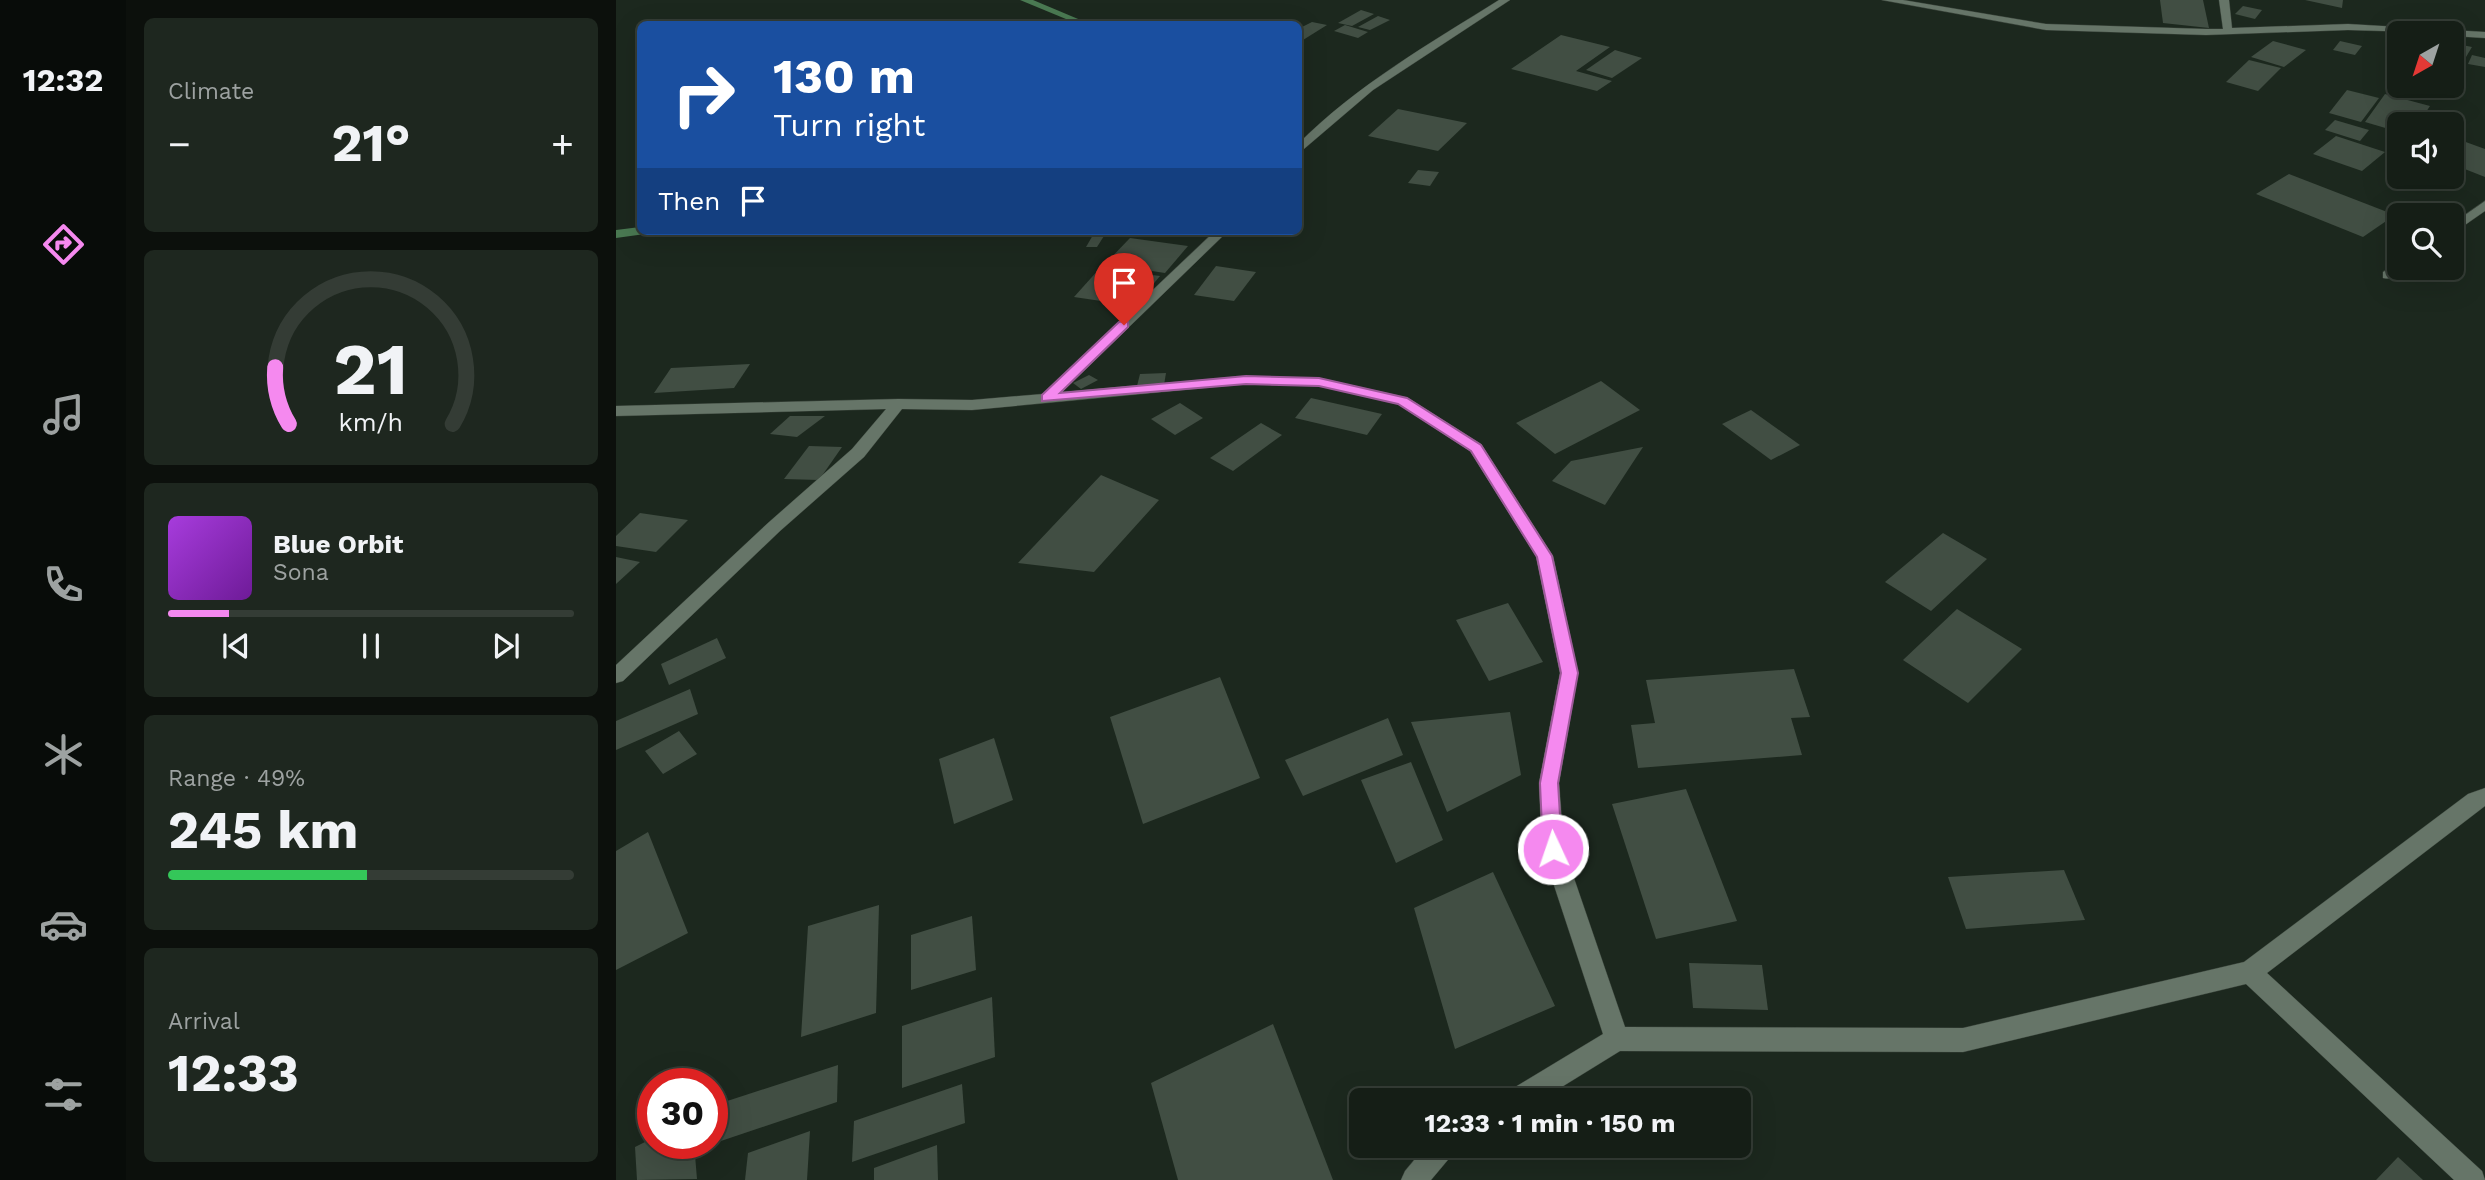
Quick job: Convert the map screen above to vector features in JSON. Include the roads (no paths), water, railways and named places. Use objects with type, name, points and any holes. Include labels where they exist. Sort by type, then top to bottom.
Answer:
[{"type":"street","points":[[1302,147],[1315,133],[1384,78],[1505,0]]},
{"type":"street","points":[[1887,0],[2046,27],[2228,31],[2348,27],[2485,35]]},
{"type":"street","points":[[2224,0],[2228,31]]},
{"type":"street","points":[[2464,221],[2485,205]]},
{"type":"street","points":[[1046,398],[1218,235]]},
{"type":"street","points":[[616,411],[898,404],[972,405],[1246,380],[1319,382],[1403,401],[1476,448],[1544,556],[1569,673],[1549,783],[1553,849],[1617,1039]]},
{"type":"street","points":[[616,676],[774,527],[858,453],[898,404]]},
{"type":"street","points":[[1537,1088],[1617,1039],[1963,1040],[2250,972],[2475,800],[2485,797]]},
{"type":"street","points":[[2250,972],[2473,1180]]},
{"type":"street","points":[[1414,1180],[1433,1158]]},
{"type":"waterway","points":[[1025,0],[1078,21]]},
{"type":"waterway","points":[[616,234],[637,231]]}]
